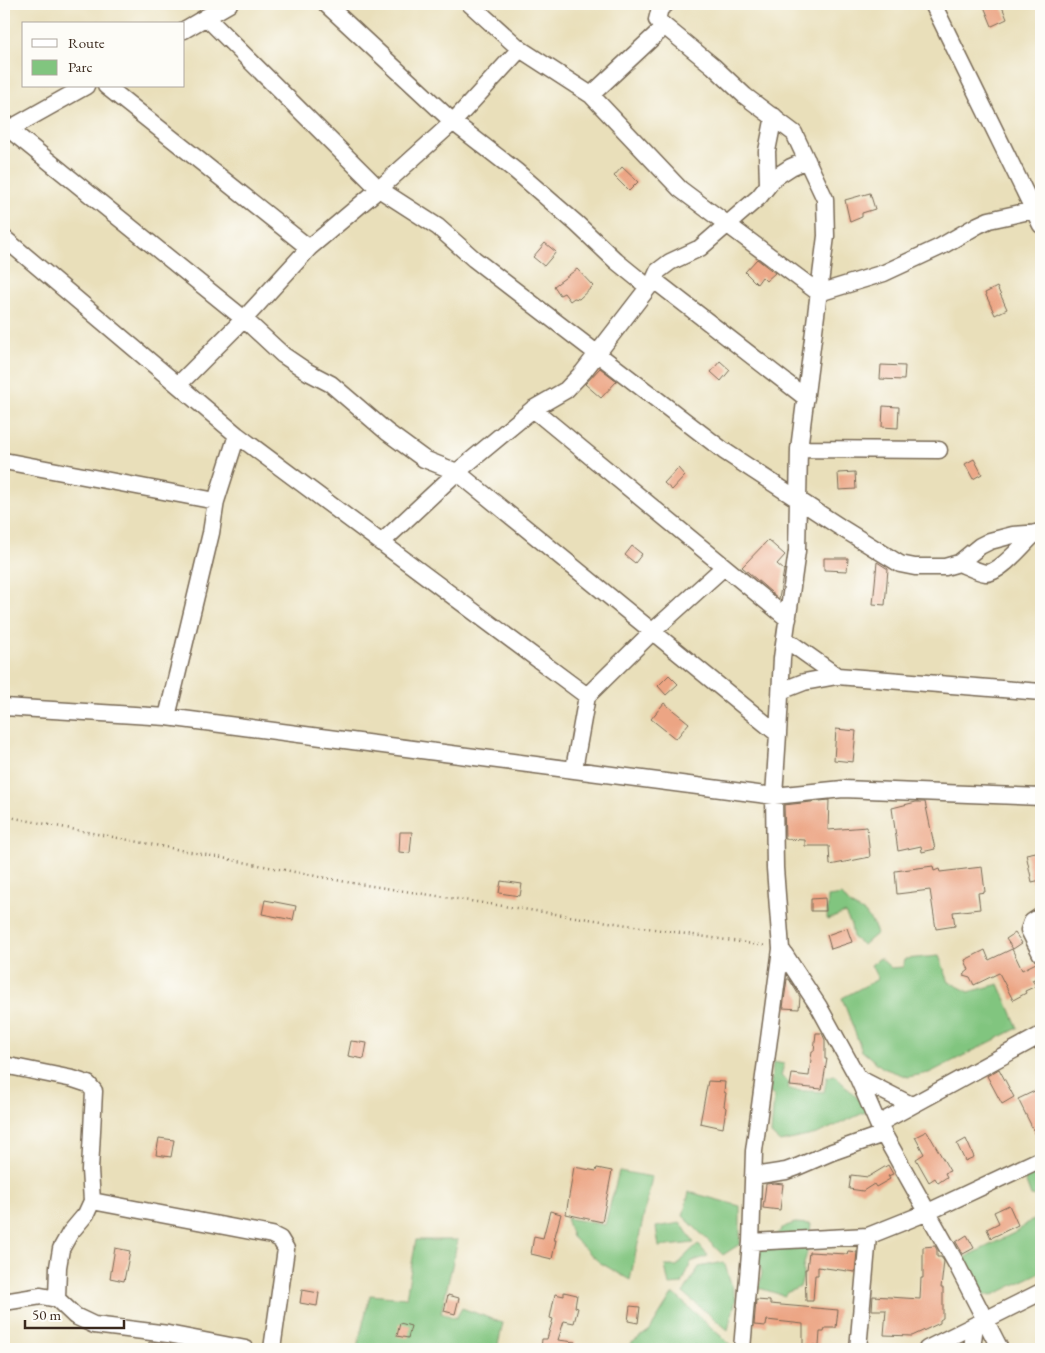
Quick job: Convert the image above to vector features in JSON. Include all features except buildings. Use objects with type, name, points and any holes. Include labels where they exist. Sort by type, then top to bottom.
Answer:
[{"type":"street","points":[[185,29],[229,4]]},
{"type":"street","points":[[326,4],[453,122],[516,171],[616,261],[651,283],[806,398]]},
{"type":"street","points":[[470,4],[520,49],[591,95],[680,189],[819,293]]},
{"type":"street","points":[[666,4],[660,8],[657,20],[713,66],[745,96],[774,116],[794,133],[824,199],[826,236],[798,449],[796,498],[797,551],[780,691],[774,796],[775,868],[781,949],[754,1151],[754,1176],[742,1349]]},
{"type":"street","points":[[819,293],[884,273],[940,247],[983,222],[1038,217],[937,5]]},
{"type":"street","points":[[206,17],[379,189],[438,227],[474,259],[596,355],[724,451],[840,528],[900,564],[914,567],[945,567],[959,563],[980,546],[990,541],[1013,535],[1038,533]]},
{"type":"street","points":[[591,95],[664,26]]},
{"type":"street","points":[[178,385],[244,319],[309,248],[379,189],[453,122],[520,49]]},
{"type":"street","points":[[82,88],[6,130],[244,319],[283,355],[308,372],[331,384],[387,432],[424,459],[457,472],[778,734]]},
{"type":"street","points":[[109,88],[309,248]]},
{"type":"street","points":[[768,184],[767,152],[774,116]]},
{"type":"street","points":[[381,543],[457,472],[533,409],[566,390],[583,372],[651,283],[658,271],[670,262],[700,248],[759,198],[774,178],[791,167],[807,160]]},
{"type":"street","points":[[4,238],[237,435],[586,696]]},
{"type":"street","points":[[533,409],[788,619]]},
{"type":"street","points":[[167,717],[212,533],[216,501],[237,435]]},
{"type":"street","points":[[798,449],[939,450]]},
{"type":"street","points":[[4,461],[216,501]]},
{"type":"street","points":[[959,563],[981,572],[994,571],[1038,533]]},
{"type":"street","points":[[574,769],[586,696],[653,631],[724,567]]},
{"type":"street","points":[[785,640],[836,676]]},
{"type":"street","points":[[780,691],[804,682],[836,676],[1041,692]]},
{"type":"street","points":[[4,707],[167,717],[774,796],[842,790],[1041,797]]},
{"type":"street","points":[[1041,916],[1032,922],[1029,930],[1041,954]]},
{"type":"street","points":[[781,949],[819,1007],[858,1078],[880,1129],[928,1212],[980,1322],[1000,1349]]},
{"type":"street","points":[[754,1176],[786,1171],[840,1149],[880,1129],[911,1105],[1041,1036]]},
{"type":"street","points":[[4,1065],[73,1079],[88,1084],[94,1091],[90,1160],[92,1201],[86,1214],[70,1233],[61,1249],[56,1299]]},
{"type":"street","points":[[858,1078],[911,1105]]},
{"type":"street","points":[[750,1242],[868,1236],[928,1212],[1041,1159]]},
{"type":"street","points":[[92,1201],[272,1235],[280,1239],[286,1249],[272,1349]]},
{"type":"street","points":[[858,1349],[868,1236]]},
{"type":"street","points":[[927,1349],[1041,1292]]},
{"type":"street","points":[[4,1302],[41,1296],[56,1299],[75,1316],[94,1325],[168,1334],[246,1349]]},
{"type":"street","points":[[972,1349],[980,1322]]},
{"type":"path","points":[[4,816],[352,883],[781,949]]},
{"type":"green space","points":[[842,895],[850,905],[865,913],[877,933],[863,945],[853,938],[851,925],[845,913],[827,920],[828,897]]},
{"type":"green space","points":[[939,956],[949,982],[969,992],[999,984],[1018,1028],[929,1073],[908,1077],[883,1068],[862,1051],[842,998],[878,979],[871,965],[880,958],[891,968],[903,967],[905,959]]},
{"type":"green space","points":[[773,1062],[784,1064],[781,1076],[788,1082],[789,1090],[824,1092],[827,1077],[834,1075],[870,1110],[817,1134],[780,1142],[771,1134],[774,1096],[770,1093]]},
{"type":"green space","points":[[1041,1157],[1041,1198],[1031,1196],[1020,1166]]},
{"type":"green space","points":[[619,1171],[652,1177],[630,1280],[599,1262],[572,1237],[566,1218],[605,1225]]},
{"type":"green space","points":[[689,1192],[740,1206],[740,1244],[723,1255],[683,1216]]},
{"type":"green space","points":[[1031,1220],[1041,1220],[1041,1272],[991,1296],[979,1292],[962,1259],[1018,1231]]},
{"type":"green space","points":[[681,1223],[694,1243],[659,1247],[656,1227]]},
{"type":"green space","points":[[795,1223],[811,1224],[800,1287],[786,1293],[785,1296],[759,1288],[762,1273],[758,1257],[762,1246],[786,1226]]},
{"type":"green space","points":[[416,1240],[458,1240],[441,1313],[456,1318],[462,1308],[503,1323],[498,1345],[499,1349],[357,1348],[370,1295],[406,1298]]},
{"type":"green space","points":[[698,1244],[708,1256],[691,1262],[682,1284],[669,1285],[665,1266],[677,1266]]},
{"type":"green space","points":[[724,1262],[736,1299],[728,1330],[683,1293],[699,1267]]},
{"type":"green space","points":[[673,1293],[734,1349],[623,1349],[650,1330]]}]
